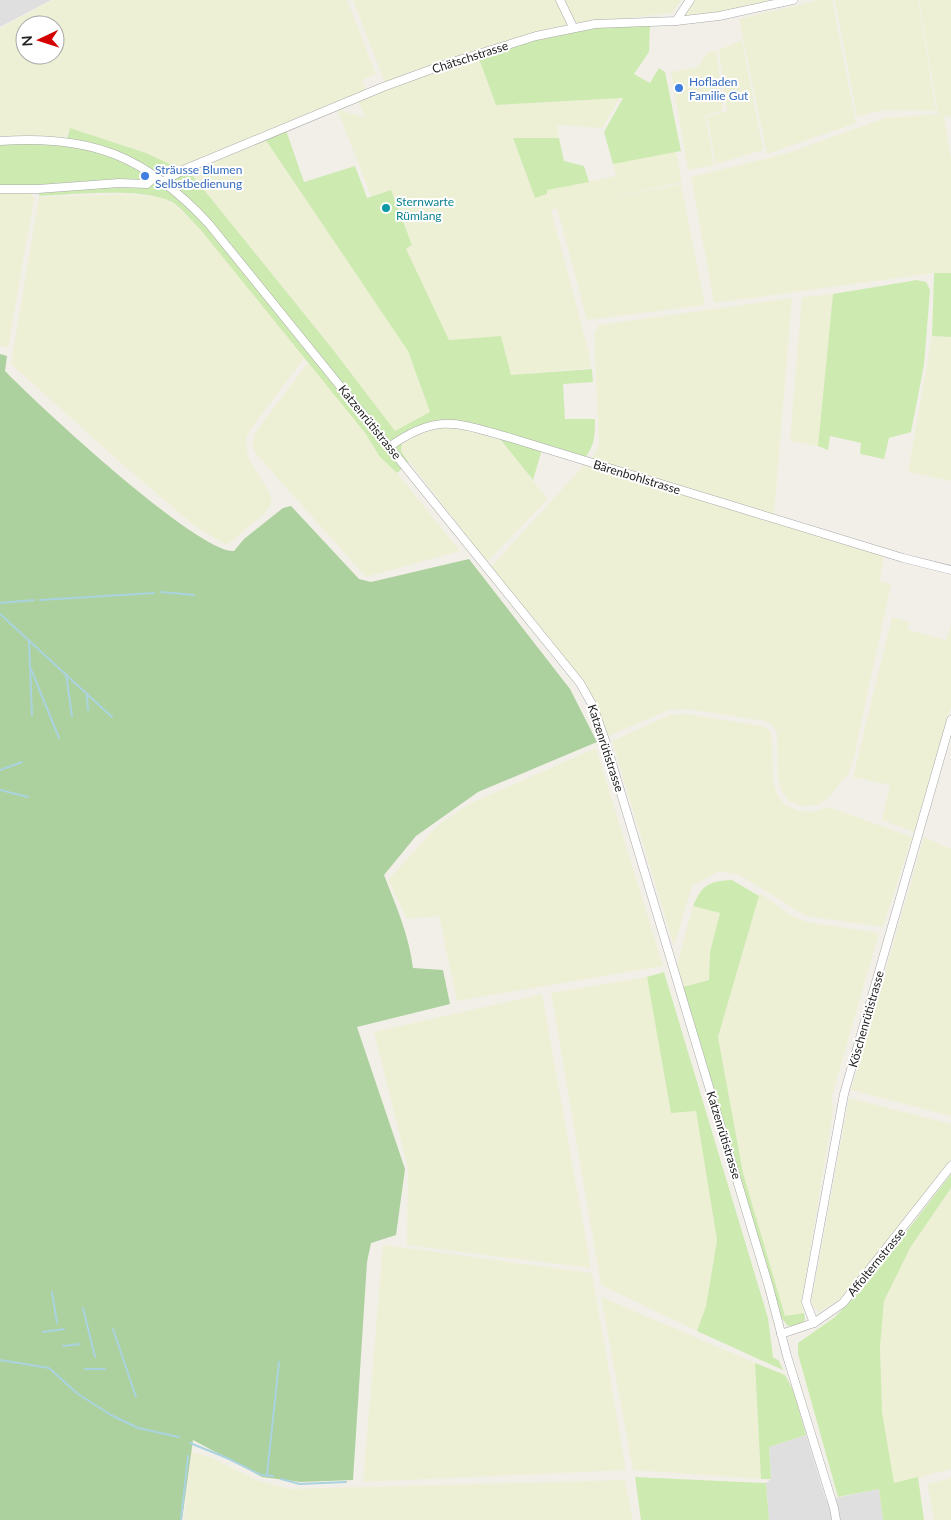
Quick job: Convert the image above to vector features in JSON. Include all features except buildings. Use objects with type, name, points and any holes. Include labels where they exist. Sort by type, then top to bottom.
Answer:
[{"type":"street","points":[[560,0],[573,27]]},
{"type":"street","points":[[676,21],[690,0]]},
{"type":"street","name":"Chätschstrasse","points":[[164,181],[183,170],[383,87],[501,46],[573,27],[616,22],[676,21],[719,16],[793,0]]},
{"type":"street","name":"Katzenrütistrasse","points":[[0,140],[49,140],[86,145],[122,156],[157,175],[210,224],[580,683],[596,713],[834,1508],[836,1520]]},
{"type":"street","points":[[0,189],[120,183],[147,184],[157,175]]},
{"type":"street","name":"Bärenbohlstrasse","points":[[389,447],[421,427],[455,423],[511,438],[888,553],[951,570]]},
{"type":"street","name":"Köschenrütistrasse","points":[[814,1323],[806,1302],[844,1094],[951,720]]},
{"type":"street","name":"Affolternstrasse","points":[[781,1334],[814,1323],[831,1313],[852,1292],[951,1166]]},
{"type":"shaded area","points":[[0,0],[51,0],[23,15],[15,15],[15,19],[0,27]]},
{"type":"shaded area","points":[[806,1435],[826,1500],[879,1489],[883,1520],[769,1520],[766,1483],[771,1479],[769,1447]]},
{"type":"green space","points":[[52,0],[347,0],[376,74],[362,80],[366,90],[177,168],[146,153],[70,128],[65,137],[0,137],[0,28],[15,20],[15,65],[65,65],[65,15],[24,15]]},
{"type":"green space","points":[[353,0],[558,0],[570,25],[534,33],[385,83]]},
{"type":"green space","points":[[562,0],[681,0],[672,13],[574,24]]},
{"type":"green space","points":[[692,0],[785,0],[748,9],[688,17],[684,11]]},
{"type":"green space","points":[[820,0],[832,0],[856,123],[767,154],[739,19]]},
{"type":"green space","points":[[835,0],[918,0],[936,111],[883,110],[857,117]]},
{"type":"green space","points":[[919,0],[951,0],[951,116],[944,117],[951,159],[951,273],[934,273],[714,303],[691,177],[788,153],[885,118],[938,114]]},
{"type":"green space","points":[[650,24],[649,52],[634,74],[650,83],[659,68],[665,72],[681,151],[613,164],[604,132],[623,98],[496,105],[478,56],[574,29]]},
{"type":"green space","points":[[742,40],[763,150],[716,164],[707,117],[727,111],[719,50]]},
{"type":"green space","points":[[717,51],[723,110],[705,116],[714,165],[688,170],[671,72],[698,67],[708,52]]},
{"type":"green space","points":[[478,56],[496,105],[620,98],[602,128],[557,125],[559,138],[513,139],[535,198],[547,194],[549,198],[547,190],[616,176],[613,163],[676,151],[682,182],[597,200],[681,184],[705,305],[587,320],[557,208],[551,210],[588,349],[591,368],[511,375],[501,336],[449,340],[405,248],[412,245],[391,190],[371,196],[337,109],[365,118],[358,99]]},
{"type":"green space","points":[[70,128],[146,153],[178,168],[188,170],[331,347],[395,431],[430,412],[408,351],[265,139],[286,130],[304,182],[355,166],[367,198],[391,190],[412,245],[406,249],[449,340],[501,336],[511,375],[592,369],[593,382],[563,384],[565,419],[595,419],[594,439],[591,449],[585,458],[543,446],[533,480],[500,439],[459,428],[438,427],[422,431],[402,443],[401,451],[409,463],[397,473],[379,456],[366,434],[200,229],[175,204],[163,198],[129,193],[39,196],[40,187],[0,187],[0,144],[24,142],[65,145]]},
{"type":"green space","points":[[513,138],[559,138],[564,161],[584,166],[589,182],[547,190],[547,194],[535,198]]},
{"type":"green space","points":[[265,139],[408,351],[430,412],[395,432],[332,348],[188,170]]},
{"type":"green space","points":[[0,192],[31,193],[34,199],[8,348],[0,346]]},
{"type":"green space","points":[[126,194],[159,197],[175,205],[200,228],[305,357],[250,430],[246,439],[248,458],[268,490],[271,504],[265,513],[227,545],[196,527],[122,464],[11,364],[39,197]]},
{"type":"green space","points":[[934,273],[951,273],[951,337],[932,336]]},
{"type":"green space","points":[[917,280],[926,282],[930,290],[924,365],[911,432],[889,438],[884,459],[860,454],[861,443],[830,436],[828,450],[818,446],[833,294]]},
{"type":"green space","points":[[833,294],[818,446],[790,441],[802,297]]},
{"type":"green space","points":[[792,298],[774,515],[591,460],[599,445],[594,334],[599,325]]},
{"type":"green space","points":[[932,336],[951,337],[951,481],[908,472]]},
{"type":"green space","points":[[0,354],[7,356],[5,371],[82,443],[154,504],[187,529],[215,545],[234,551],[244,539],[283,508],[291,506],[359,579],[371,582],[469,559],[570,689],[597,742],[478,792],[416,836],[384,875],[405,932],[413,968],[443,970],[450,1004],[357,1027],[405,1169],[396,1235],[371,1243],[367,1262],[353,1480],[301,1482],[262,1477],[193,1440],[182,1520],[0,1520]]},
{"type":"green space","points":[[307,364],[311,365],[366,433],[377,454],[397,473],[460,551],[366,577],[257,455],[252,447],[255,433]]},
{"type":"green space","points":[[438,428],[458,428],[500,440],[548,499],[487,562],[401,451],[402,444],[422,431]]},
{"type":"green space","points":[[585,464],[884,552],[880,581],[891,584],[855,753],[849,773],[827,799],[817,805],[801,806],[789,801],[781,790],[778,777],[777,733],[773,725],[766,721],[687,709],[669,710],[608,736],[596,703],[582,679],[491,567]]},
{"type":"green space","points":[[892,617],[909,622],[908,630],[946,640],[951,624],[951,706],[914,832],[882,820],[890,785],[853,777]]},
{"type":"green space","points":[[686,714],[762,726],[770,731],[772,738],[773,780],[776,792],[784,804],[798,811],[812,812],[829,807],[912,837],[883,927],[806,916],[740,875],[719,871],[692,886],[674,946],[612,741],[670,715]]},
{"type":"green space","points":[[596,748],[663,966],[457,1001],[439,916],[407,919],[388,880],[437,826],[467,805]]},
{"type":"green space","points":[[924,837],[951,849],[951,1116],[851,1090]]},
{"type":"green space","points":[[732,880],[759,896],[718,1037],[743,1173],[785,1316],[804,1313],[805,1320],[801,1325],[788,1326],[780,1316],[683,987],[709,980],[710,952],[720,913],[693,906],[700,893],[707,886],[712,883]]},
{"type":"green space","points":[[760,893],[792,916],[806,922],[879,933],[832,1096],[833,1111],[802,1300],[804,1313],[785,1316],[743,1173],[718,1037]]},
{"type":"green space","points":[[693,906],[720,913],[710,952],[709,980],[683,987],[677,964]]},
{"type":"green space","points":[[664,972],[768,1318],[773,1357],[779,1361],[783,1370],[697,1331],[706,1306],[717,1240],[696,1111],[671,1113],[647,977]]},
{"type":"green space","points":[[647,977],[671,1113],[696,1111],[717,1240],[706,1306],[697,1331],[601,1285],[551,993]]},
{"type":"green space","points":[[542,994],[591,1268],[407,1245],[408,1168],[374,1032]]},
{"type":"green space","points":[[849,1098],[951,1124],[951,1160],[840,1299],[819,1312],[811,1304]]},
{"type":"green space","points":[[951,1174],[951,1188],[910,1248],[884,1301],[880,1347],[882,1412],[894,1483],[918,1477],[924,1520],[883,1520],[879,1489],[838,1497],[798,1354],[798,1343],[835,1317],[863,1288]]},
{"type":"green space","points":[[951,1188],[951,1469],[894,1484],[882,1412],[880,1347],[884,1301],[910,1248]]},
{"type":"green space","points":[[383,1245],[592,1273],[626,1470],[363,1482]]},
{"type":"green space","points":[[601,1297],[755,1363],[761,1479],[633,1470]]},
{"type":"green space","points":[[755,1363],[785,1375],[794,1392],[806,1435],[769,1447],[771,1479],[761,1479]]},
{"type":"green space","points":[[192,1452],[210,1457],[259,1481],[291,1489],[625,1480],[633,1520],[184,1520]]},
{"type":"green space","points":[[635,1477],[766,1483],[769,1520],[641,1520]]},
{"type":"green space","points":[[951,1478],[951,1520],[934,1520],[927,1484]]},
{"type":"waterway","points":[[161,592],[194,595]]},
{"type":"waterway","points":[[40,600],[154,593]]},
{"type":"waterway","points":[[0,603],[34,600]]},
{"type":"waterway","points":[[0,614],[112,717]]},
{"type":"waterway","points":[[29,641],[32,715]]},
{"type":"waterway","points":[[31,669],[59,738]]},
{"type":"waterway","points":[[66,674],[72,716]]},
{"type":"waterway","points":[[87,695],[88,710]]},
{"type":"waterway","points":[[0,770],[22,762]]},
{"type":"waterway","points":[[0,790],[28,797]]},
{"type":"waterway","points":[[52,1292],[57,1323]]},
{"type":"waterway","points":[[83,1308],[95,1357]]},
{"type":"waterway","points":[[43,1332],[64,1329]]},
{"type":"waterway","points":[[113,1329],[136,1397]]},
{"type":"waterway","points":[[63,1346],[80,1344]]},
{"type":"waterway","points":[[0,1360],[49,1368],[78,1394],[111,1415],[138,1428],[179,1437]]},
{"type":"waterway","points":[[267,1475],[279,1362]]},
{"type":"waterway","points":[[85,1369],[105,1369]]},
{"type":"waterway","points":[[190,1443],[227,1458],[261,1475],[273,1476]]},
{"type":"waterway","points":[[181,1520],[188,1456]]},
{"type":"waterway","points":[[281,1479],[300,1484],[346,1482]]},
{"type":"place","name":"Hofladen Familie Gut","points":[[679,88]]},
{"type":"place","name":"Sträusse Blumen Selbstbedienung","points":[[145,176]]},
{"type":"place","name":"Sternwarte Rümlang","points":[[386,208]]}]
